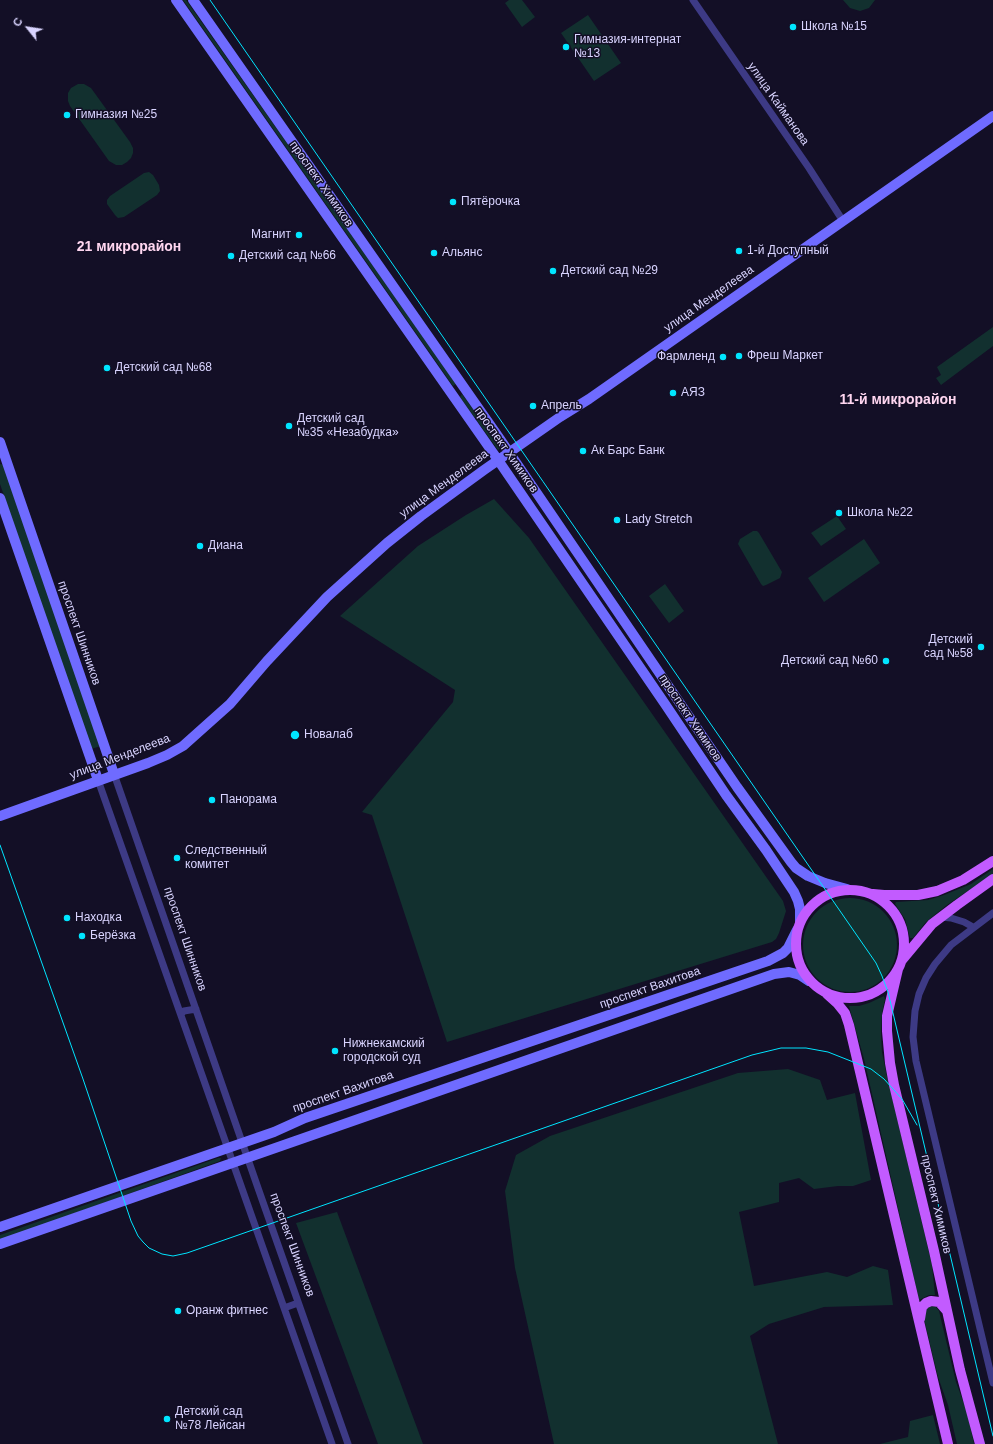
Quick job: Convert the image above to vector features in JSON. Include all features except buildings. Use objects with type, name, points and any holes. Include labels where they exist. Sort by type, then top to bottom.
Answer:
[{"type":"main road","name":"проспект Химиков","points":[[176,0],[498,460],[794,892],[800,909],[799,926]]},
{"type":"main road","name":"проспект Химиков","points":[[193,0],[509,452],[737,787],[791,862],[801,872],[808,876],[825,883],[847,889]]},
{"type":"main road","name":"улица Менделеева","points":[[0,816],[167,756],[189,742],[230,704],[302,623],[345,580],[404,529],[509,452],[595,394],[993,116]]},
{"type":"main road","points":[[458,404],[456,396],[459,391],[464,392],[471,398]]},
{"type":"main road","name":"проспект Шинников","points":[[0,442],[3,460],[114,774]]},
{"type":"main road","points":[[0,498],[98,780]]},
{"type":"main road","points":[[591,597],[602,588]]},
{"type":"main road","points":[[91,759],[97,761],[104,758],[107,753]]},
{"type":"main road","name":"проспект Вахитова","points":[[0,1227],[274,1132],[305,1118],[398,1088],[768,961],[777,957],[788,948],[808,909],[822,897],[831,892],[847,889],[884,895],[918,894],[937,891],[963,880],[993,861]]},
{"type":"main road","points":[[827,994],[842,998],[853,998],[866,995],[886,985],[925,932],[941,917],[993,879]]},
{"type":"main road","name":"проспект Вахитова","points":[[868,893],[881,900],[898,917],[903,930],[904,944],[900,964]]},
{"type":"main road","points":[[799,926],[796,956],[799,965],[809,981]]},
{"type":"main road","name":"проспект Химиков","points":[[900,964],[887,1016],[890,1063],[960,1370],[980,1444]]},
{"type":"main road","points":[[0,1244],[233,1164],[774,974],[783,972],[794,973],[809,981],[838,1003],[845,1013],[849,1025],[948,1444]]},
{"type":"main road","points":[[920,1324],[921,1310],[928,1302],[939,1302],[947,1311]]},
{"type":"street","name":"улица Кайманова","points":[[694,0],[809,168],[843,221]]},
{"type":"street","name":"проспект Шинников","points":[[114,774],[348,1444]]},
{"type":"street","points":[[98,780],[332,1444]]},
{"type":"street","points":[[993,913],[951,945],[934,964],[919,994],[915,1011],[913,1037],[916,1061],[993,1383]]},
{"type":"street","points":[[941,917],[964,922],[973,927]]},
{"type":"street","points":[[181,1014],[188,1009],[196,1009]]},
{"type":"street","points":[[284,1308],[298,1303]]},
{"type":"green space","points":[[183,0],[186,0],[456,384],[453,386]]},
{"type":"green space","points":[[509,0],[522,0],[535,17],[522,27],[505,3]]},
{"type":"green space","points":[[843,0],[875,0],[869,8],[860,11],[850,8]]},
{"type":"green space","points":[[588,15],[621,63],[594,81],[561,33]]},
{"type":"green space","points":[[78,84],[84,84],[91,88],[130,142],[133,148],[133,153],[131,158],[122,165],[116,165],[109,161],[70,106],[68,101],[68,93],[71,88]]},
{"type":"green space","points":[[149,172],[153,175],[159,185],[160,191],[157,195],[124,217],[118,218],[107,204],[107,200],[110,196],[144,173]]},
{"type":"green space","points":[[993,327],[993,346],[941,385],[936,378],[941,375],[937,367]]},
{"type":"green space","points":[[462,394],[501,448],[498,450],[460,397]]},
{"type":"green space","points":[[0,464],[4,465],[101,746],[91,749],[0,484]]},
{"type":"green space","points":[[494,499],[529,538],[783,901],[786,911],[779,933],[776,939],[772,942],[447,1042],[372,815],[362,812],[453,702],[455,690],[340,616],[418,546]]},
{"type":"green space","points":[[837,516],[846,529],[821,546],[811,533]]},
{"type":"green space","points":[[753,531],[757,531],[759,533],[782,572],[780,578],[763,586],[738,544],[740,539]]},
{"type":"green space","points":[[864,539],[880,563],[824,602],[808,578]]},
{"type":"green space","points":[[665,584],[684,611],[669,623],[649,596]]},
{"type":"green space","points":[[993,869],[993,874],[947,905],[926,922],[913,938],[910,938],[905,919],[895,904],[896,902],[928,900],[944,895],[971,884]]},
{"type":"green space","points":[[850,898],[868,902],[883,912],[893,927],[897,945],[893,963],[883,978],[868,988],[850,992],[832,988],[817,978],[807,963],[803,945],[807,927],[817,912],[832,902]]},
{"type":"green space","points":[[884,996],[885,999],[882,1013],[881,1032],[882,1052],[932,1265],[935,1295],[929,1295],[919,1300],[864,1059],[849,1006],[859,1006]]},
{"type":"green space","points":[[788,1069],[820,1080],[827,1100],[855,1093],[871,1180],[853,1186],[814,1189],[799,1178],[779,1183],[779,1202],[739,1212],[754,1286],[827,1272],[847,1277],[873,1266],[888,1270],[893,1305],[824,1307],[769,1324],[750,1336],[778,1444],[554,1444],[515,1268],[505,1191],[516,1155],[550,1136],[738,1073]]},
{"type":"green space","points":[[221,1158],[220,1161],[0,1240],[0,1235]]},
{"type":"green space","points":[[337,1212],[423,1444],[378,1444],[296,1223]]},
{"type":"green space","points":[[930,1306],[936,1307],[939,1311],[956,1382],[967,1412],[974,1444],[957,1444],[948,1405],[938,1377],[923,1315]]},
{"type":"green space","points":[[933,1415],[940,1444],[880,1444],[908,1437],[910,1421]]},
{"type":"tram line","points":[[210,0],[876,963],[888,992],[993,1436]]},
{"type":"tram line","points":[[0,845],[83,1079],[131,1221],[138,1236],[143,1242],[149,1248],[162,1254],[173,1256],[187,1253],[752,1055],[781,1048],[806,1048],[828,1052],[871,1069],[884,1079],[902,1099],[917,1125]]},
{"type":"place","name":"Школа №15","points":[[793,27]]},
{"type":"place","name":"Гимназия-интернат №13","points":[[566,47]]},
{"type":"place","name":"Гимназия №25","points":[[67,115]]},
{"type":"place","name":"Пятёрочка","points":[[453,202]]},
{"type":"place","name":"Магнит","points":[[299,235]]},
{"type":"place","name":"1-й Доступный","points":[[739,251]]},
{"type":"place","name":"Альянс","points":[[434,253]]},
{"type":"place","name":"Детский сад №66","points":[[231,256]]},
{"type":"place","name":"Детский сад №29","points":[[553,271]]},
{"type":"place","name":"Фреш Маркет","points":[[739,356]]},
{"type":"place","name":"Фармленд","points":[[723,357]]},
{"type":"place","name":"Детский сад №68","points":[[107,368]]},
{"type":"place","name":"АЯЗ","points":[[673,393]]},
{"type":"place","name":"Апрель","points":[[533,406]]},
{"type":"place","name":"Детский сад №35 «Незабудка»","points":[[289,426]]},
{"type":"place","name":"Ак Барс Банк","points":[[583,451]]},
{"type":"place","name":"Школа №22","points":[[839,513]]},
{"type":"place","name":"Lady Stretch","points":[[617,520]]},
{"type":"place","name":"Диана","points":[[200,546]]},
{"type":"place","name":"Детский сад №58","points":[[981,647]]},
{"type":"place","name":"Детский сад №60","points":[[886,661]]},
{"type":"place","name":"Новалаб","points":[[295,735]]},
{"type":"place","name":"Панорама","points":[[212,800]]},
{"type":"place","name":"Следственный комитет","points":[[177,858]]},
{"type":"place","name":"Находка","points":[[67,918]]},
{"type":"place","name":"Берёзка","points":[[82,936]]},
{"type":"place","name":"Нижнекамский городской суд","points":[[335,1051]]},
{"type":"place","name":"Оранж фитнес","points":[[178,1311]]},
{"type":"place","name":"Детский сад №78 Лейсан","points":[[167,1419]]},
{"type":"district","name":"21 микрорайон","points":[[129,247]]},
{"type":"district","name":"11-й микрорайон","points":[[898,400]]}]
